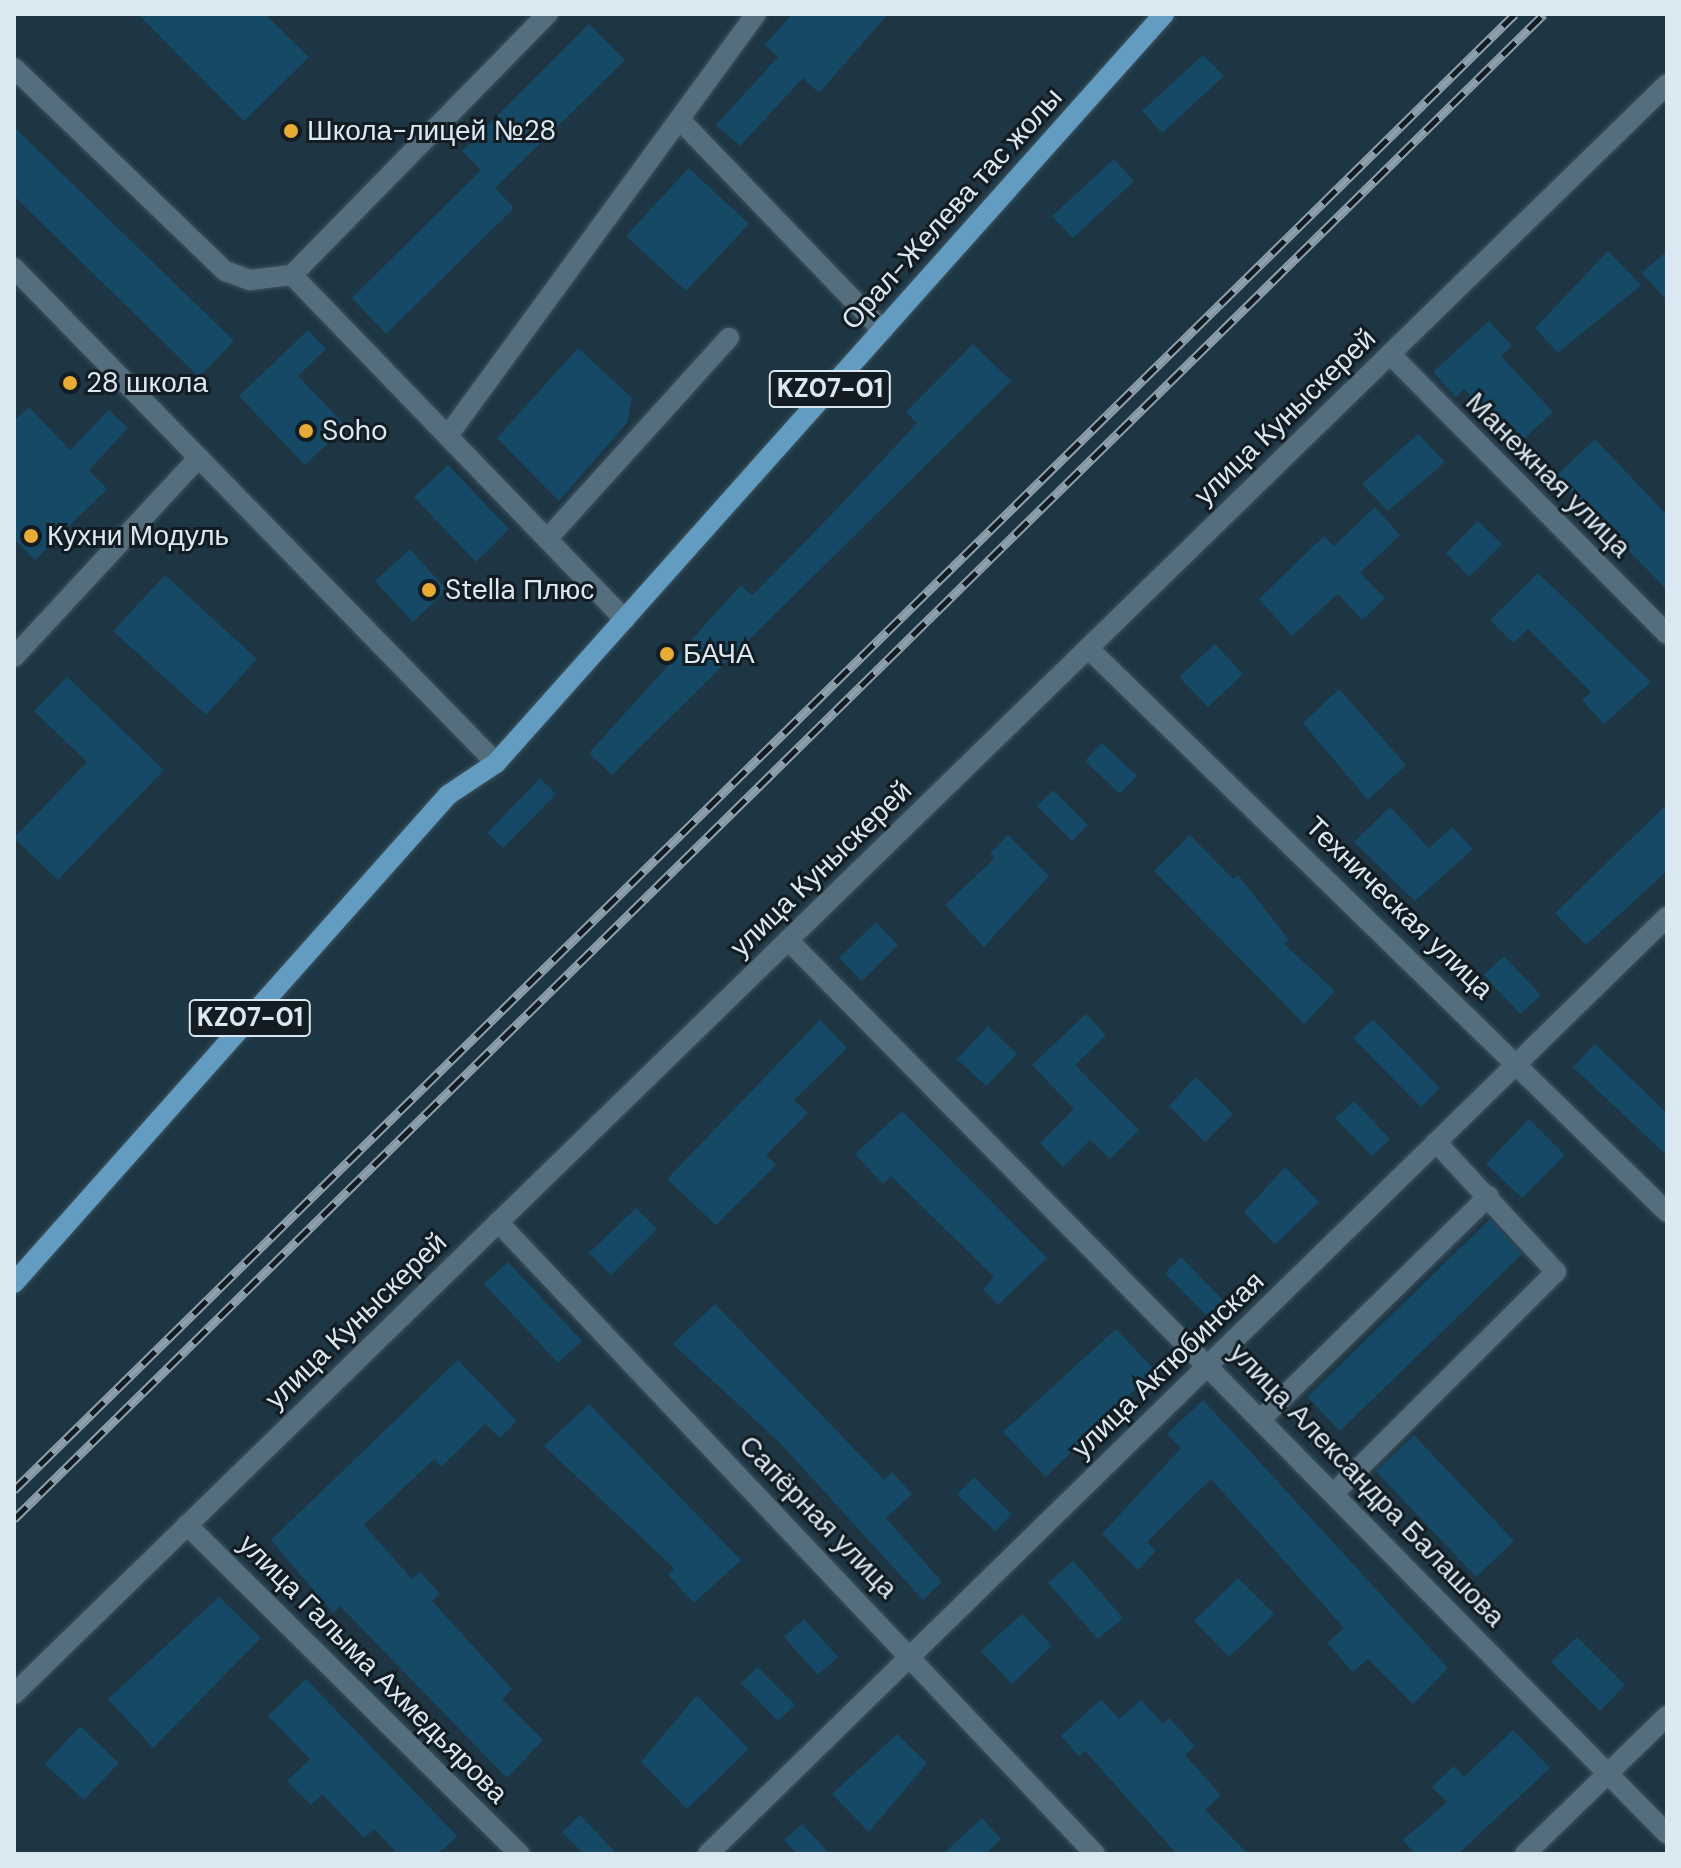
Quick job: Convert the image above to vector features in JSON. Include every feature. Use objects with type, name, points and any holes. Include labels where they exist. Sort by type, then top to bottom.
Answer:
[{"type":"main road","name":"Орал-Желева тас жолы","points":[[496,763],[1164,14]]},
{"type":"main road","name":"KZ07-01","points":[[14,1283],[448,795],[496,763]]},
{"type":"street","points":[[14,68],[225,271],[250,280],[292,275],[548,14]]},
{"type":"street","points":[[449,434],[682,122],[756,14]]},
{"type":"street","name":"улица Куныскерей","points":[[14,1694],[1667,84]]},
{"type":"street","points":[[682,122],[882,330]]},
{"type":"street","points":[[14,268],[496,763]]},
{"type":"street","points":[[292,275],[449,434],[625,620]]},
{"type":"street","points":[[548,538],[729,338]]},
{"type":"street","name":"Манежная улица","points":[[1390,354],[1667,634]]},
{"type":"street","points":[[14,657],[199,457]]},
{"type":"street","name":"Техническая улица","points":[[1088,648],[1518,1063],[1667,1212]]},
{"type":"street","name":"улица Актюбинская","points":[[708,1854],[1667,917]]},
{"type":"street","name":"улица Александра Балашова","points":[[788,940],[1263,1417],[1667,1834]]},
{"type":"street","points":[[1335,1492],[1556,1272],[1436,1142]]},
{"type":"street","points":[[1263,1417],[1489,1196]]},
{"type":"street","name":"Сапёрная улица","points":[[498,1222],[912,1655],[1095,1854]]},
{"type":"street","name":"улица Галыма Ахмедьярова","points":[[187,1525],[520,1854]]},
{"type":"street","points":[[1525,1854],[1667,1716]]},
{"type":"building","points":[[138,14],[265,14],[309,57],[244,121]]},
{"type":"building","points":[[792,14],[888,14],[819,93],[803,78],[740,146],[716,125],[778,57],[765,45]]},
{"type":"building","points":[[589,24],[625,60],[495,188],[514,208],[386,334],[352,298],[481,170],[462,151]]},
{"type":"building","points":[[1203,55],[1224,76],[1162,133],[1142,111]]},
{"type":"building","points":[[14,127],[234,341],[199,377],[14,196]]},
{"type":"building","points":[[1114,159],[1134,181],[1073,238],[1052,216]]},
{"type":"building","points":[[689,168],[749,224],[686,291],[626,236]]},
{"type":"building","points":[[1608,251],[1641,285],[1558,353],[1535,328]]},
{"type":"building","points":[[1667,251],[1667,301],[1642,273]]},
{"type":"building","points":[[1489,321],[1512,346],[1501,356],[1553,412],[1516,446],[1464,389],[1456,397],[1433,372]]},
{"type":"building","points":[[308,330],[326,349],[298,376],[346,426],[305,465],[239,396]]},
{"type":"building","points":[[973,344],[1011,381],[612,775],[589,753],[741,585],[752,596],[835,511],[917,423],[906,412]]},
{"type":"building","points":[[578,348],[632,398],[627,423],[559,501],[497,438]]},
{"type":"building","points":[[29,407],[70,450],[109,410],[128,428],[89,470],[107,489],[35,560],[14,539],[14,421]]},
{"type":"building","points":[[1418,434],[1445,462],[1388,511],[1362,484]]},
{"type":"building","points":[[1595,439],[1667,515],[1667,590],[1556,476]]},
{"type":"building","points":[[448,465],[509,529],[476,562],[414,497]]},
{"type":"building","points":[[1375,507],[1400,535],[1360,573],[1385,598],[1362,620],[1338,594],[1292,636],[1259,599],[1324,536],[1334,546]]},
{"type":"building","points":[[1478,521],[1502,544],[1469,577],[1446,553]]},
{"type":"building","points":[[410,549],[447,590],[413,622],[375,581]]},
{"type":"building","points":[[1538,573],[1651,682],[1604,724],[1582,700],[1591,692],[1528,629],[1513,643],[1490,620]]},
{"type":"building","points":[[165,575],[257,659],[206,715],[113,631]]},
{"type":"building","points":[[1215,644],[1243,674],[1208,707],[1179,677]]},
{"type":"building","points":[[67,677],[164,770],[58,880],[14,838],[87,762],[34,711]]},
{"type":"building","points":[[1339,689],[1406,765],[1368,800],[1303,723]]},
{"type":"building","points":[[1102,743],[1137,776],[1120,794],[1085,761]]},
{"type":"building","points":[[540,778],[556,794],[503,848],[487,833]]},
{"type":"building","points":[[1053,790],[1088,825],[1072,841],[1037,806]]},
{"type":"building","points":[[1667,804],[1667,871],[1586,945],[1555,913]]},
{"type":"building","points":[[1390,807],[1429,848],[1452,827],[1473,849],[1415,901],[1354,842]]},
{"type":"building","points":[[1008,835],[1049,876],[984,947],[945,905],[995,858],[990,854]]},
{"type":"building","points":[[1190,835],[1233,879],[1238,875],[1289,940],[1284,944],[1335,991],[1304,1024],[1154,871]]},
{"type":"building","points":[[876,922],[898,945],[862,981],[839,958]]},
{"type":"building","points":[[1504,956],[1541,995],[1520,1014],[1484,975]]},
{"type":"building","points":[[1086,1014],[1106,1035],[1075,1065],[1139,1130],[1110,1159],[1090,1140],[1063,1167],[1040,1143],[1074,1109],[1032,1065]]},
{"type":"building","points":[[1373,1019],[1440,1088],[1421,1107],[1353,1038]]},
{"type":"building","points":[[820,1020],[847,1048],[794,1100],[808,1113],[766,1155],[776,1165],[716,1225],[667,1179]]},
{"type":"building","points":[[988,1026],[1017,1054],[986,1086],[957,1059]]},
{"type":"building","points":[[1595,1044],[1667,1113],[1667,1156],[1573,1067]]},
{"type":"building","points":[[1196,1077],[1233,1114],[1205,1142],[1169,1106]]},
{"type":"building","points":[[1354,1101],[1390,1139],[1372,1156],[1335,1118]]},
{"type":"building","points":[[902,1111],[1047,1258],[998,1305],[983,1289],[994,1277],[891,1176],[883,1184],[855,1154]]},
{"type":"building","points":[[1529,1119],[1565,1155],[1522,1198],[1486,1164]]},
{"type":"building","points":[[1285,1167],[1319,1202],[1275,1245],[1244,1212]]},
{"type":"building","points":[[636,1208],[657,1229],[611,1275],[589,1253]]},
{"type":"building","points":[[1490,1219],[1522,1254],[1340,1431],[1307,1397]]},
{"type":"building","points":[[1181,1257],[1225,1302],[1209,1318],[1165,1273]]},
{"type":"building","points":[[508,1262],[582,1341],[558,1363],[484,1284]]},
{"type":"building","points":[[715,1304],[884,1480],[892,1472],[912,1494],[886,1518],[942,1582],[923,1600],[781,1444],[673,1344]]},
{"type":"building","points":[[1116,1329],[1155,1370],[1046,1477],[1003,1432]]},
{"type":"building","points":[[458,1360],[517,1421],[500,1438],[485,1424],[441,1467],[434,1459],[364,1525],[412,1579],[420,1572],[440,1594],[432,1601],[512,1689],[502,1699],[543,1740],[507,1778],[340,1606],[333,1613],[271,1540]]},
{"type":"building","points":[[1203,1400],[1448,1668],[1413,1704],[1368,1659],[1353,1672],[1327,1643],[1344,1628],[1211,1479],[1147,1542],[1156,1551],[1138,1570],[1102,1534],[1181,1448],[1167,1434]]},
{"type":"building","points":[[589,1404],[741,1560],[694,1603],[668,1575],[675,1569],[544,1446]]},
{"type":"building","points":[[1414,1435],[1514,1541],[1476,1577],[1376,1471]]},
{"type":"building","points":[[974,1477],[1012,1514],[995,1531],[957,1495]]},
{"type":"building","points":[[1073,1561],[1123,1618],[1098,1639],[1048,1583]]},
{"type":"building","points":[[1238,1578],[1274,1614],[1229,1657],[1194,1621]]},
{"type":"building","points":[[219,1597],[261,1638],[153,1748],[108,1699]]},
{"type":"building","points":[[1022,1614],[1052,1646],[1012,1684],[981,1651]]},
{"type":"building","points":[[804,1619],[838,1657],[818,1675],[784,1637]]},
{"type":"building","points":[[1577,1637],[1625,1685],[1600,1711],[1551,1662]]},
{"type":"building","points":[[758,1667],[795,1705],[778,1721],[741,1683]]},
{"type":"building","points":[[306,1679],[457,1836],[438,1854],[398,1854],[374,1829],[364,1838],[322,1794],[311,1805],[287,1781],[310,1759],[268,1716]]},
{"type":"building","points":[[697,1695],[749,1749],[687,1809],[641,1762]]},
{"type":"building","points":[[1101,1699],[1119,1719],[1141,1700],[1163,1724],[1169,1718],[1195,1746],[1185,1755],[1221,1795],[1205,1810],[1248,1854],[1177,1854],[1085,1751],[1079,1756],[1061,1736]]},
{"type":"building","points":[[80,1726],[119,1763],[84,1800],[45,1764]]},
{"type":"building","points":[[1513,1730],[1550,1768],[1458,1854],[1415,1854],[1403,1840],[1447,1802],[1432,1787],[1454,1766],[1464,1777]]},
{"type":"building","points":[[897,1734],[927,1763],[869,1832],[832,1794]]},
{"type":"building","points":[[580,1815],[617,1854],[584,1854],[562,1832]]},
{"type":"building","points":[[982,1818],[1001,1839],[985,1854],[943,1854]]},
{"type":"building","points":[[802,1824],[830,1854],[797,1854],[784,1840]]},
{"type":"railway","points":[[14,1490],[1515,14]]},
{"type":"railway","points":[[14,1519],[1544,14]]},
{"type":"place","name":"Школа-лицей №28","points":[[291,131]]},
{"type":"place","name":"28 школа","points":[[70,383]]},
{"type":"place","name":"Soho","points":[[306,431]]},
{"type":"place","name":"Кухни Модуль","points":[[31,536]]},
{"type":"place","name":"Stella Плюс","points":[[429,590]]},
{"type":"place","name":"БАЧА","points":[[667,654]]}]
